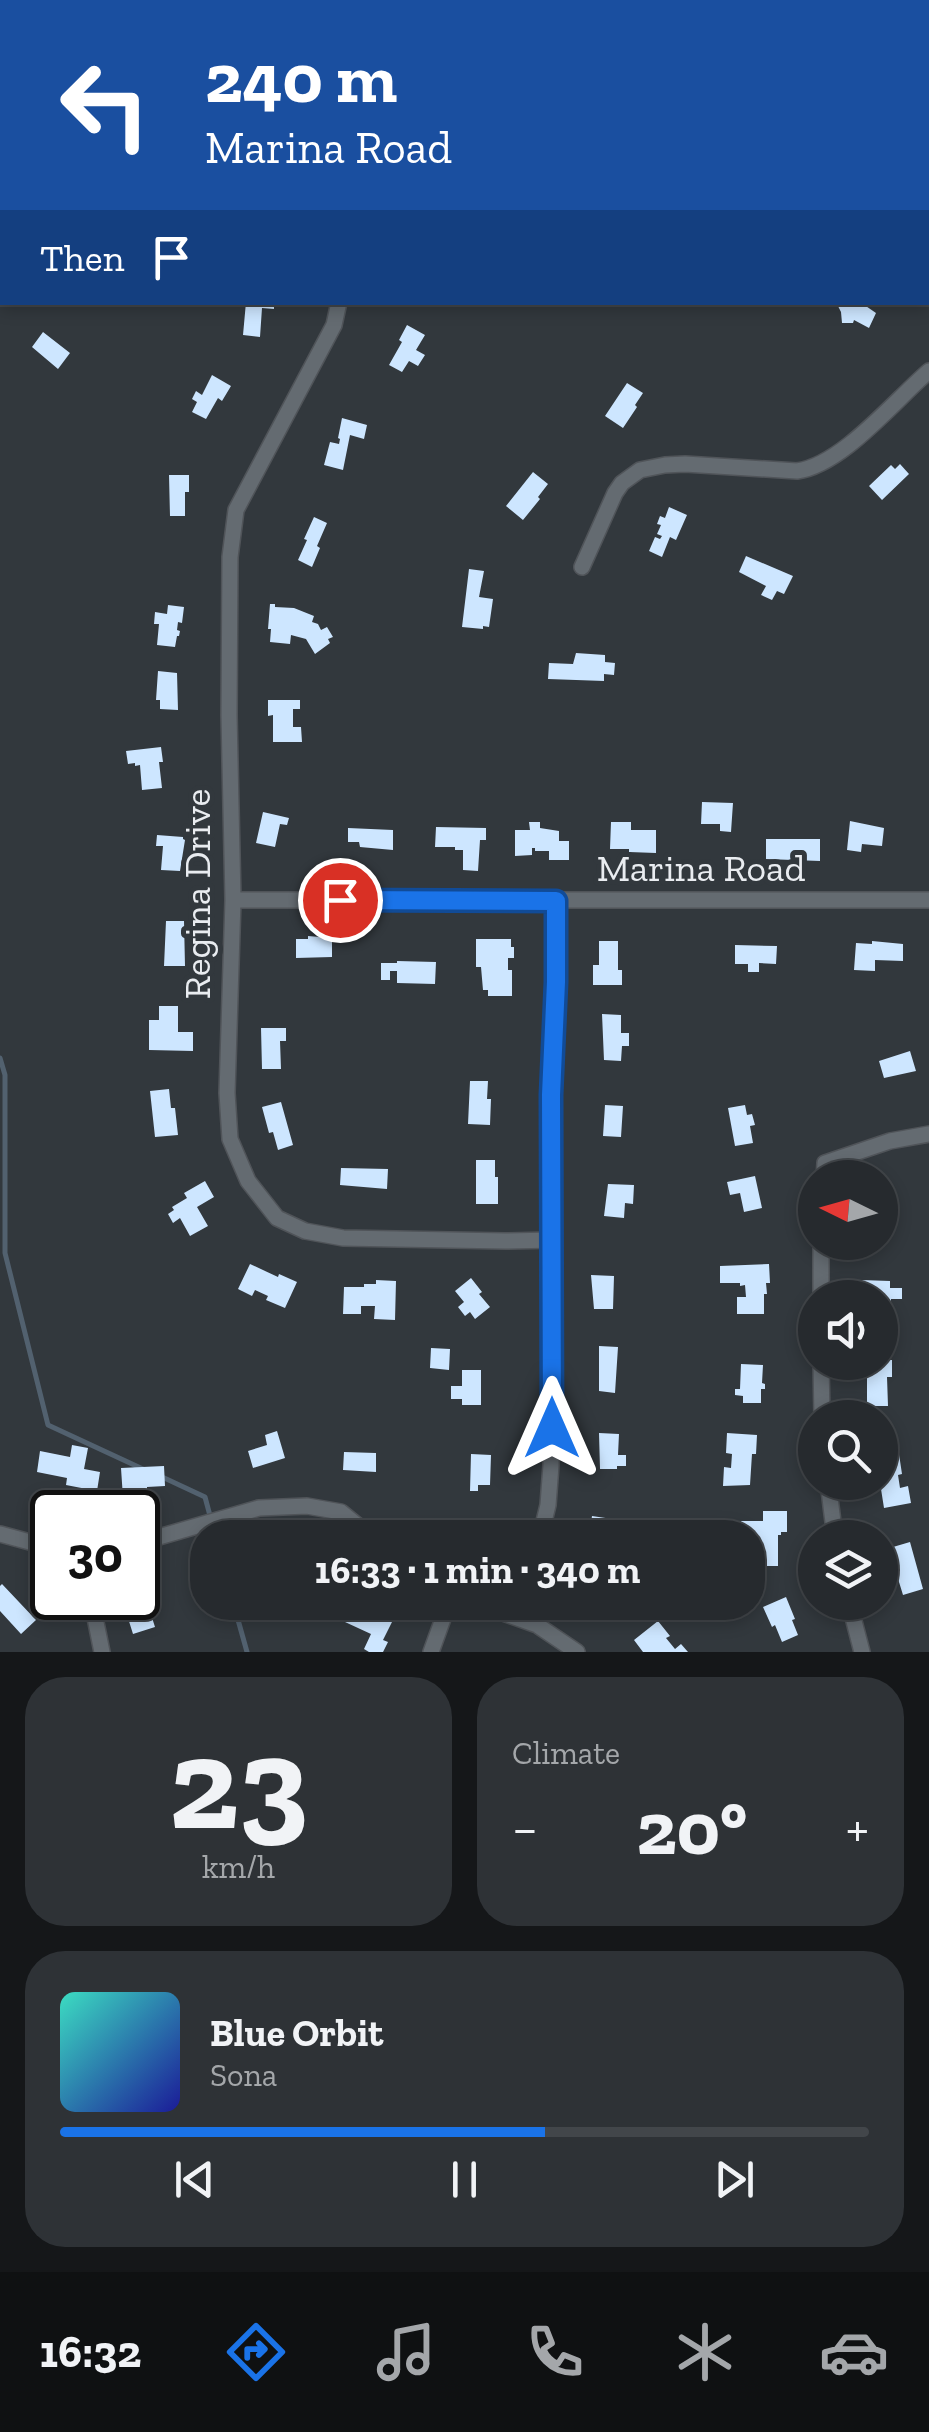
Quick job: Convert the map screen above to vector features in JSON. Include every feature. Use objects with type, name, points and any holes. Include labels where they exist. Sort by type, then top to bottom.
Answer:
[{"type":"street","name":"Regina Drive","points":[[338,305],[334,325],[236,510],[230,557],[230,1138],[248,1181],[277,1218],[305,1231],[343,1238],[553,1240]]},
{"type":"street","points":[[582,567],[615,493],[640,470],[684,464],[810,469],[850,444],[929,372]]},
{"type":"street","name":"Marina Road","points":[[232,900],[929,900]]},
{"type":"street","points":[[544,1520],[551,1465],[551,1095],[556,901]]},
{"type":"street","points":[[834,1160],[929,1134]]},
{"type":"street","points":[[217,1520],[258,1508],[307,1506],[341,1512],[351,1520]]},
{"type":"street","points":[[160,1537],[190,1528]]},
{"type":"street","points":[[0,1534],[30,1542]]},
{"type":"street","points":[[95,1620],[102,1652]]},
{"type":"street","points":[[431,1652],[443,1620]]},
{"type":"street","points":[[529,1620],[577,1652]]},
{"type":"street","points":[[853,1620],[862,1652]]},
{"type":"building","points":[[246,305],[274,305],[274,309],[262,308],[260,337],[243,335]]},
{"type":"building","points":[[838,305],[864,305],[876,313],[869,328],[854,320],[842,323]]},
{"type":"building","points":[[407,325],[425,335],[416,350],[425,355],[418,366],[409,361],[402,372],[389,365]]},
{"type":"building","points":[[43,332],[70,353],[58,369],[32,347]]},
{"type":"building","points":[[212,375],[231,386],[222,401],[218,398],[206,419],[192,412],[197,402],[192,399],[196,391],[202,395]]},
{"type":"building","points":[[627,383],[643,393],[623,428],[605,416]]},
{"type":"building","points":[[342,418],[367,425],[364,439],[350,435],[343,470],[324,465],[330,442],[339,444]]},
{"type":"building","points":[[900,464],[909,474],[882,500],[869,486],[891,465],[895,469]]},
{"type":"building","points":[[533,472],[548,484],[523,520],[506,506]]},
{"type":"building","points":[[169,475],[189,475],[185,516],[170,516]]},
{"type":"building","points":[[669,507],[687,515],[676,540],[670,537],[662,557],[649,551],[655,537],[662,536],[657,534],[661,525],[657,524],[660,516],[665,518]]},
{"type":"building","points":[[314,517],[327,523],[312,567],[298,560]]},
{"type":"building","points":[[746,556],[793,576],[784,594],[777,591],[772,600],[761,595],[766,586],[739,572]]},
{"type":"building","points":[[469,569],[484,571],[479,597],[493,599],[489,627],[483,629],[462,627]]},
{"type":"building","points":[[270,604],[314,616],[312,622],[321,630],[327,627],[333,637],[328,639],[330,643],[315,654],[306,639],[291,635],[290,644],[270,642]]},
{"type":"building","points":[[168,605],[184,607],[175,647],[157,645],[159,624],[154,624],[155,612],[167,614]]},
{"type":"building","points":[[576,653],[605,655],[605,662],[615,663],[614,675],[604,674],[604,681],[548,679],[549,663],[573,664]]},
{"type":"building","points":[[158,671],[177,673],[178,710],[160,709],[160,700],[156,700]]},
{"type":"building","points":[[268,700],[300,700],[300,709],[293,709],[293,727],[301,727],[302,742],[273,742],[273,715],[268,716]]},
{"type":"building","points":[[161,747],[162,788],[142,790],[140,765],[128,764],[126,751]]},
{"type":"building","points":[[702,802],[733,803],[731,832],[720,831],[720,824],[701,824]]},
{"type":"building","points":[[263,812],[289,818],[287,825],[280,824],[275,847],[256,843]]},
{"type":"building","points":[[850,821],[884,828],[882,846],[862,844],[861,852],[847,850]]},
{"type":"building","points":[[529,822],[540,822],[540,828],[559,831],[559,841],[569,841],[569,860],[549,860],[549,851],[535,848],[532,855],[515,856],[515,830],[530,830]]},
{"type":"building","points":[[611,822],[631,822],[631,830],[656,830],[656,853],[610,849]]},
{"type":"building","points":[[436,827],[486,828],[486,840],[480,840],[478,871],[463,870],[463,850],[435,847]]},
{"type":"building","points":[[348,828],[393,830],[393,850],[348,842]]},
{"type":"building","points":[[157,835],[185,840],[180,871],[161,870],[163,846],[156,846]]},
{"type":"building","points":[[766,839],[820,839],[820,861],[766,859]]},
{"type":"building","points":[[166,921],[184,921],[185,966],[164,966]]},
{"type":"building","points":[[332,938],[332,957],[296,958],[296,939]]},
{"type":"building","points":[[476,939],[511,939],[514,958],[508,958],[508,970],[512,970],[512,996],[488,996],[488,990],[483,990],[481,967],[476,967]]},
{"type":"building","points":[[599,941],[618,941],[622,985],[593,985],[593,965],[599,965]]},
{"type":"building","points":[[856,943],[903,944],[903,961],[875,960],[875,971],[854,970]]},
{"type":"building","points":[[735,945],[777,946],[776,964],[759,963],[759,972],[748,972],[748,964],[735,964]]},
{"type":"building","points":[[436,962],[435,984],[397,983],[397,971],[390,971],[390,980],[381,980],[381,963]]},
{"type":"building","points":[[159,1006],[178,1006],[178,1032],[193,1032],[193,1051],[149,1050],[149,1020],[159,1020]]},
{"type":"building","points":[[602,1014],[621,1015],[621,1033],[629,1033],[629,1046],[622,1046],[621,1061],[604,1060]]},
{"type":"building","points":[[261,1028],[286,1028],[286,1041],[280,1041],[281,1069],[262,1069]]},
{"type":"building","points":[[910,1051],[916,1071],[884,1078],[879,1061]]},
{"type":"building","points":[[470,1081],[488,1081],[490,1125],[468,1124]]},
{"type":"building","points":[[169,1089],[178,1135],[155,1137],[150,1091]]},
{"type":"building","points":[[281,1102],[293,1145],[278,1150],[262,1107]]},
{"type":"building","points":[[605,1105],[623,1106],[621,1137],[603,1136]]},
{"type":"building","points":[[745,1105],[755,1125],[750,1126],[753,1143],[735,1146],[728,1108]]},
{"type":"building","points":[[476,1160],[495,1160],[498,1204],[476,1204]]},
{"type":"building","points":[[341,1168],[388,1169],[387,1189],[340,1185]]},
{"type":"building","points":[[755,1176],[762,1208],[744,1212],[740,1193],[730,1195],[727,1182]]},
{"type":"building","points":[[205,1181],[214,1197],[197,1207],[208,1226],[190,1236],[180,1218],[173,1223],[168,1214],[187,1198],[184,1193]]},
{"type":"building","points":[[608,1184],[634,1185],[633,1204],[625,1203],[624,1218],[604,1216]]},
{"type":"building","points":[[250,1264],[297,1282],[285,1308],[255,1290],[252,1296],[238,1289]]},
{"type":"building","points":[[769,1264],[764,1314],[737,1314],[737,1297],[746,1297],[745,1285],[720,1283],[720,1266]]},
{"type":"building","points":[[591,1275],[614,1276],[613,1309],[594,1309]]},
{"type":"building","points":[[471,1278],[490,1307],[475,1319],[470,1312],[465,1316],[458,1307],[464,1302],[455,1291]]},
{"type":"building","points":[[376,1280],[396,1281],[395,1320],[374,1319],[375,1306],[361,1306],[361,1314],[343,1314],[344,1287],[364,1287],[376,1284]]},
{"type":"building","points":[[599,1346],[618,1347],[615,1393],[599,1391]]},
{"type":"building","points":[[431,1348],[450,1349],[449,1370],[430,1368]]},
{"type":"building","points":[[741,1364],[763,1365],[765,1389],[761,1389],[761,1403],[743,1403],[743,1396],[735,1395],[735,1389],[740,1389]]},
{"type":"building","points":[[462,1370],[481,1370],[481,1405],[462,1405],[462,1399],[451,1399],[451,1386],[462,1386]]},
{"type":"building","points":[[867,1380],[887,1380],[888,1400],[867,1400]]},
{"type":"building","points":[[277,1431],[285,1458],[253,1468],[248,1451],[267,1445],[265,1435]]},
{"type":"building","points":[[599,1433],[619,1434],[618,1455],[626,1455],[626,1466],[600,1469]]},
{"type":"building","points":[[727,1433],[757,1435],[750,1485],[723,1486],[724,1467],[731,1468],[732,1454],[726,1453]]},
{"type":"building","points":[[72,1445],[88,1448],[84,1469],[100,1472],[97,1490],[66,1485],[67,1478],[37,1472],[40,1451],[70,1457]]},
{"type":"building","points":[[344,1452],[376,1453],[376,1472],[343,1470]]},
{"type":"building","points":[[471,1454],[491,1455],[490,1485],[478,1485],[478,1491],[470,1491]]},
{"type":"building","points":[[164,1466],[165,1486],[122,1490],[121,1468]]},
{"type":"building","points":[[898,1475],[900,1488],[908,1486],[911,1503],[884,1508],[883,1500],[898,1500]]},
{"type":"building","points":[[763,1511],[787,1511],[787,1532],[778,1535],[778,1566],[765,1566]]},
{"type":"building","points":[[910,1542],[923,1589],[903,1595],[898,1579],[898,1546]]},
{"type":"building","points":[[0,1586],[30,1614],[30,1620],[36,1620],[21,1634],[0,1611]]},
{"type":"building","points":[[786,1597],[798,1635],[782,1642],[765,1606]]},
{"type":"building","points":[[129,1620],[153,1620],[155,1627],[133,1634]]},
{"type":"building","points":[[658,1621],[675,1649],[681,1644],[688,1652],[643,1652],[634,1640]]},
{"type":"building","points":[[345,1622],[392,1622],[383,1640],[388,1642],[383,1652],[364,1649],[371,1634]]},
{"type":"waterway","points":[[0,1058],[5,1075],[5,1253],[48,1425],[145,1470]]},
{"type":"waterway","points":[[160,1476],[205,1497],[211,1520]]},
{"type":"waterway","points":[[238,1620],[247,1652]]},
{"type":"route","points":[[340,900],[556,901],[551,1095],[552,1428]]}]
